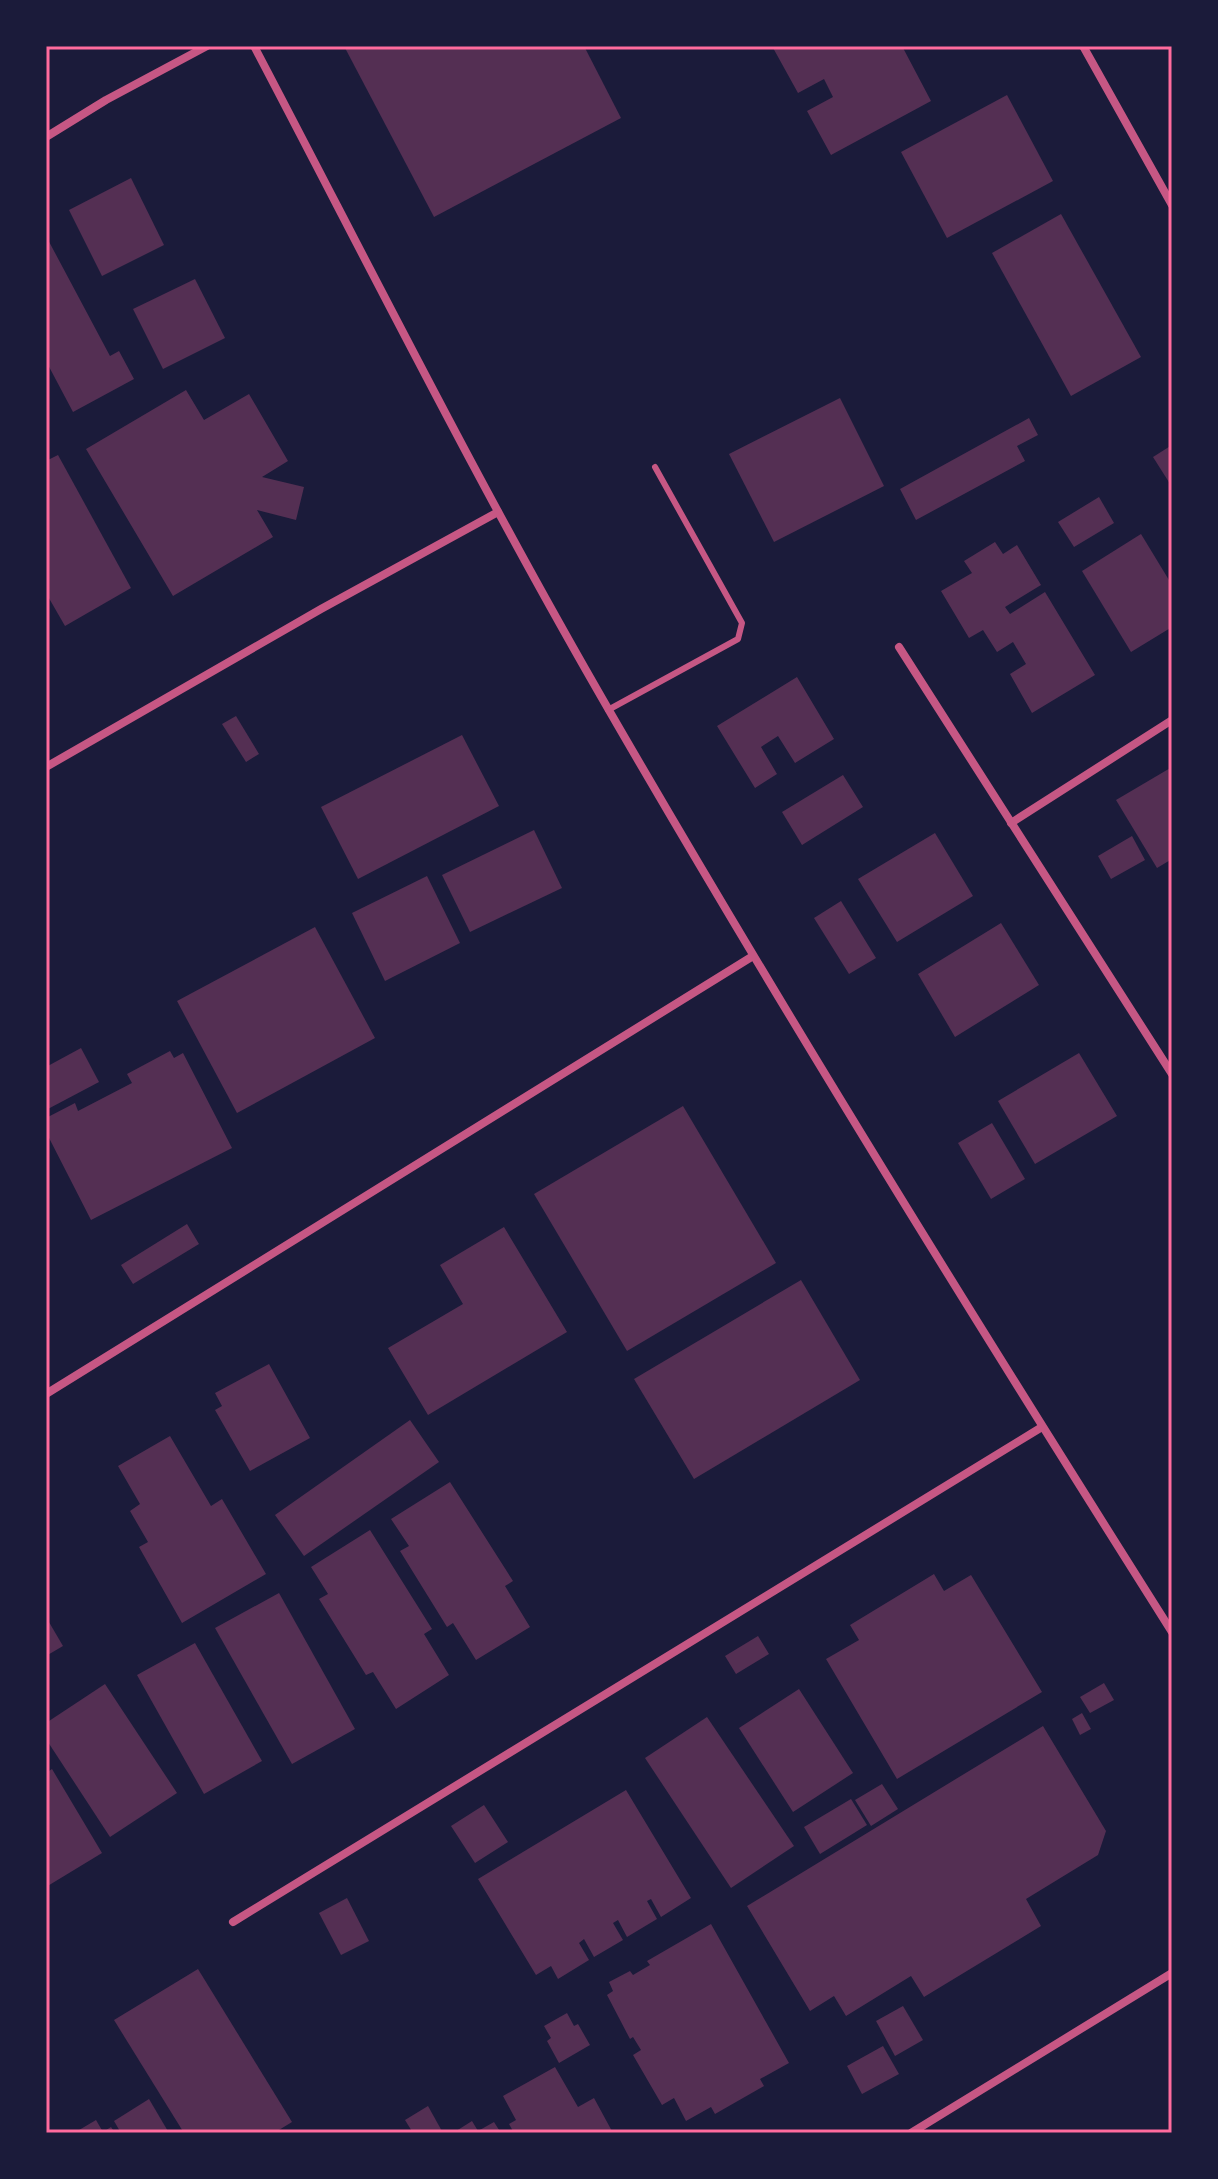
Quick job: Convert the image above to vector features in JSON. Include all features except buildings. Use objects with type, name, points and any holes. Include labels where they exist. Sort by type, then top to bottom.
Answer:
[{"type":"street","points":[[46,137],[106,100],[207,46]]},
{"type":"street","points":[[254,46],[498,512],[608,710],[753,956],[1042,1427],[1172,1632]]},
{"type":"street","points":[[1083,46],[1172,205]]},
{"type":"street","points":[[46,767],[321,609],[498,512]]},
{"type":"street","points":[[899,647],[1172,1074]]},
{"type":"street","points":[[1011,823],[1172,720]]},
{"type":"street","points":[[46,1394],[753,956]]},
{"type":"street","points":[[233,1922],[1042,1427]]},
{"type":"street","points":[[911,2133],[1172,1973]]},
{"type":"lane","points":[[608,710],[738,639],[742,623],[655,467]]}]
